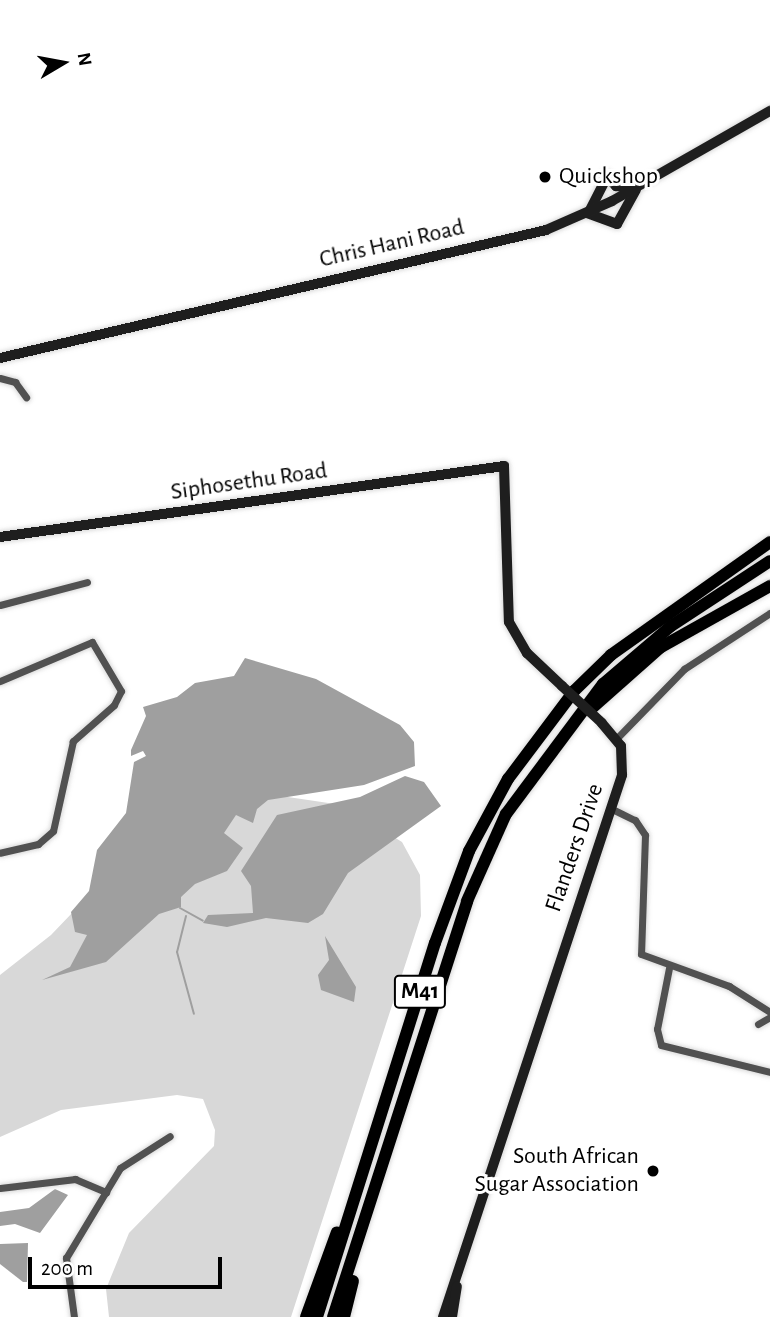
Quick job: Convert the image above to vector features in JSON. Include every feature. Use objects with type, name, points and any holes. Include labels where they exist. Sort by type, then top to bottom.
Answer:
[{"type":"highway","name":"M41","points":[[317,1317],[457,881],[508,779],[589,676],[642,629],[770,540]]},
{"type":"highway","name":"M41","points":[[333,1317],[484,859],[506,814],[559,740],[627,662],[770,561]]},
{"type":"highway","points":[[559,740],[661,647],[770,586]]},
{"type":"highway","points":[[306,1317],[384,1107]]},
{"type":"highway","points":[[344,1317],[387,1152]]},
{"type":"street","name":"Chris Hani Road","points":[[0,358],[529,234],[587,213],[638,187],[770,111]]},
{"type":"street","points":[[606,176],[620,188],[638,187],[617,224],[587,213],[606,176]]},
{"type":"street","points":[[0,378],[15,382],[26,397]]},
{"type":"street","name":"Siphosethu Road","points":[[0,537],[503,466],[509,622],[527,653],[616,738]]},
{"type":"street","points":[[0,605],[87,582]]},
{"type":"street","points":[[616,738],[684,669],[770,613]]},
{"type":"street","points":[[0,681],[92,642],[121,691],[114,705],[73,741],[52,831],[38,844],[0,853]]},
{"type":"street","name":"Flanders Drive","points":[[443,1317],[624,764],[616,738]]},
{"type":"street","points":[[610,808],[643,828],[640,954],[668,968],[725,984],[770,1015],[758,1024]]},
{"type":"street","points":[[668,968],[657,1029],[661,1045],[770,1072]]},
{"type":"street","points":[[74,1317],[64,1264],[124,1164],[170,1136]]},
{"type":"street","points":[[0,1188],[69,1179],[106,1192]]},
{"type":"street","name":"Flanders Drive","points":[[452,1317],[458,1271]]},
{"type":"shaded area","points":[[245,658],[316,679],[400,725],[414,742],[415,766],[364,785],[268,800],[257,809],[253,823],[236,815],[224,833],[243,848],[227,871],[195,884],[181,897],[181,907],[159,914],[106,962],[42,980],[70,967],[87,935],[75,932],[71,912],[89,891],[97,850],[126,813],[134,762],[146,756],[143,751],[131,756],[131,750],[146,716],[143,707],[177,697],[195,683],[234,676]]},
{"type":"shaded area","points":[[405,776],[424,782],[441,806],[348,873],[323,914],[308,923],[266,918],[227,927],[203,923],[208,915],[253,913],[251,886],[241,871],[277,815],[360,797]]},
{"type":"shaded area","points":[[254,792],[342,805],[402,842],[420,875],[421,916],[291,1317],[109,1317],[106,1289],[129,1233],[214,1146],[215,1130],[203,1099],[177,1095],[61,1110],[0,1137],[0,975],[51,935],[118,865]]},
{"type":"shaded area","points":[[325,936],[356,987],[354,1002],[321,990],[318,975],[329,960]]},
{"type":"shaded area","points":[[55,1189],[68,1195],[40,1233],[15,1224],[0,1226],[0,1212],[29,1208]]},
{"type":"shaded area","points":[[28,1243],[27,1282],[23,1282],[0,1264],[0,1244]]},
{"type":"waterway","points":[[180,908],[203,921]]},
{"type":"waterway","points":[[186,916],[177,952],[194,1014]]},
{"type":"place","name":"Quickshop","points":[[545,177]]},
{"type":"place","name":"South African Sugar Association","points":[[653,1171]]}]
